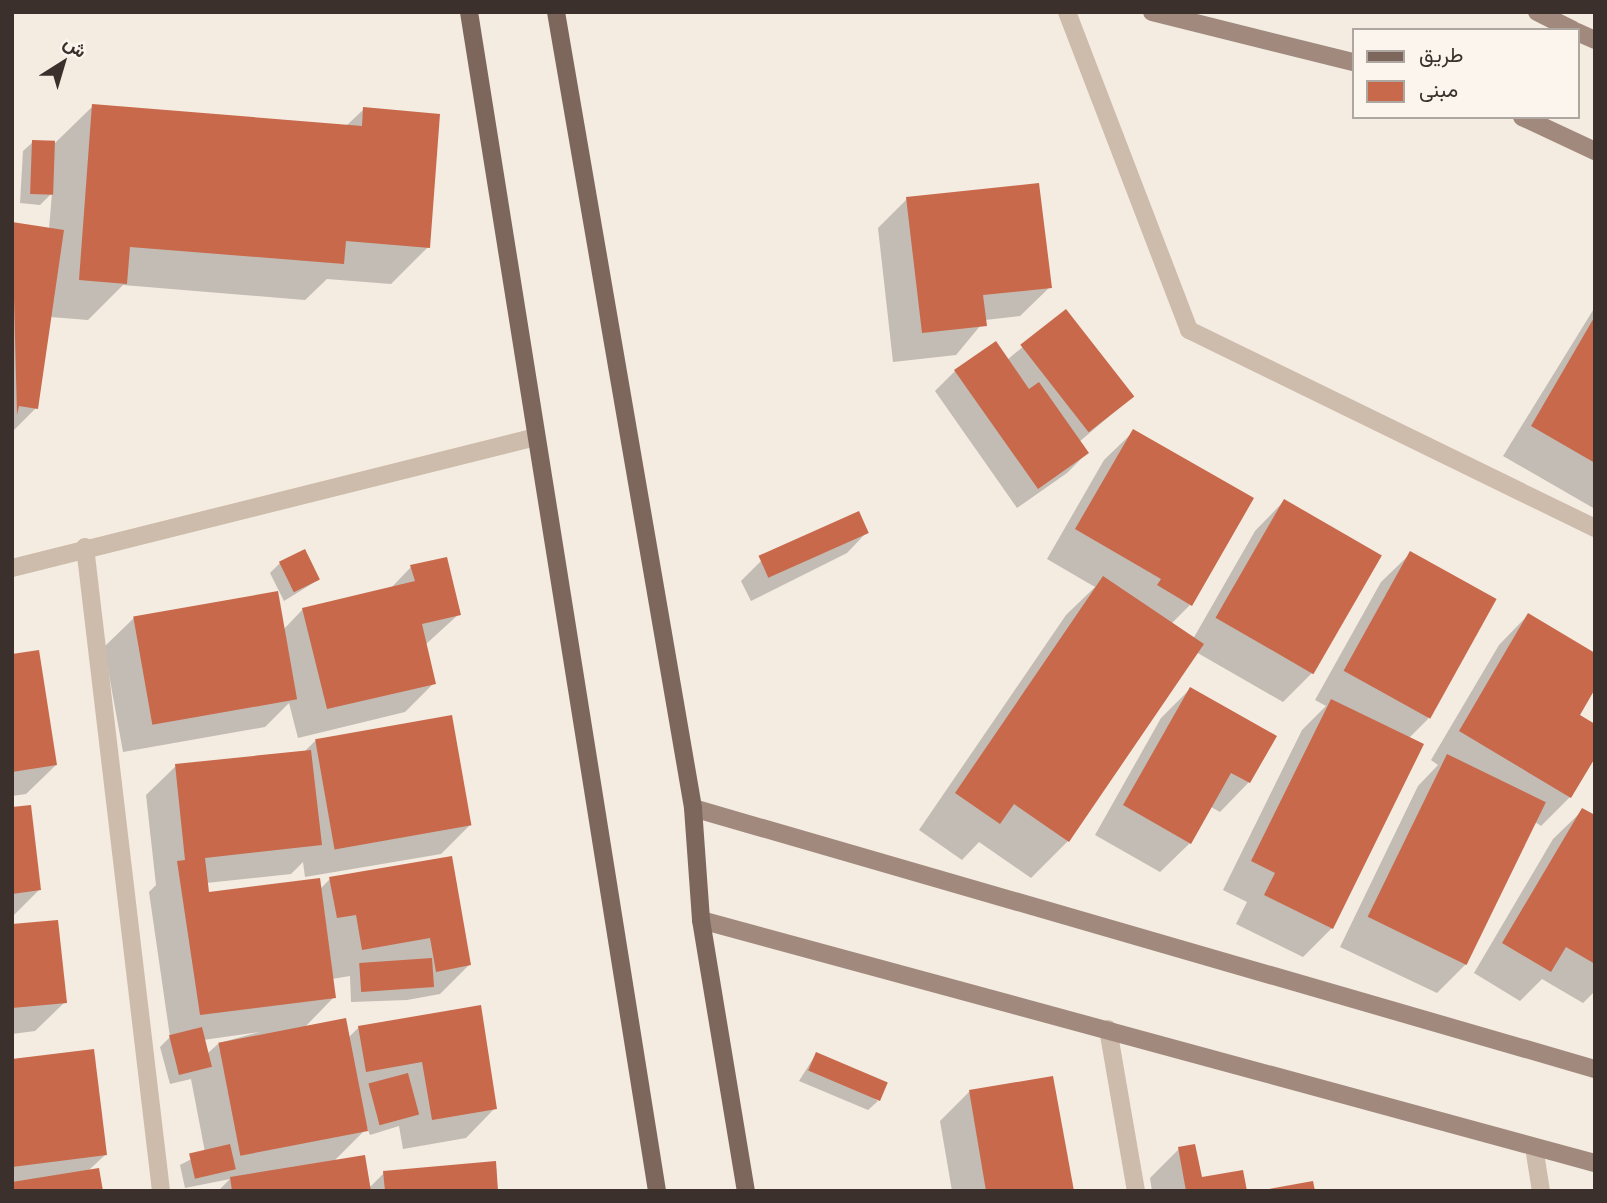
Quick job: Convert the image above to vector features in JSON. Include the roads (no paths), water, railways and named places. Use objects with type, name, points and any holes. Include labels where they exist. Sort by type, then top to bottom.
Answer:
[{"type":"main road","points":[[469,12],[657,1191]]},
{"type":"main road","points":[[556,12],[693,808],[701,920],[746,1191]]},
{"type":"street","points":[[1067,12],[1189,330],[1595,528]]},
{"type":"street","points":[[1152,12],[1352,62]]},
{"type":"street","points":[[1537,12],[1569,28]]},
{"type":"street","points":[[1579,33],[1595,40]]},
{"type":"street","points":[[1526,119],[1595,151]]},
{"type":"street","points":[[12,568],[85,547],[536,437]]},
{"type":"street","points":[[85,547],[161,1191]]},
{"type":"street","points":[[693,808],[1595,1069]]},
{"type":"street","points":[[701,920],[1595,1163]]},
{"type":"street","points":[[1108,1029],[1136,1191]]},
{"type":"street","points":[[1534,1147],[1541,1191]]}]
